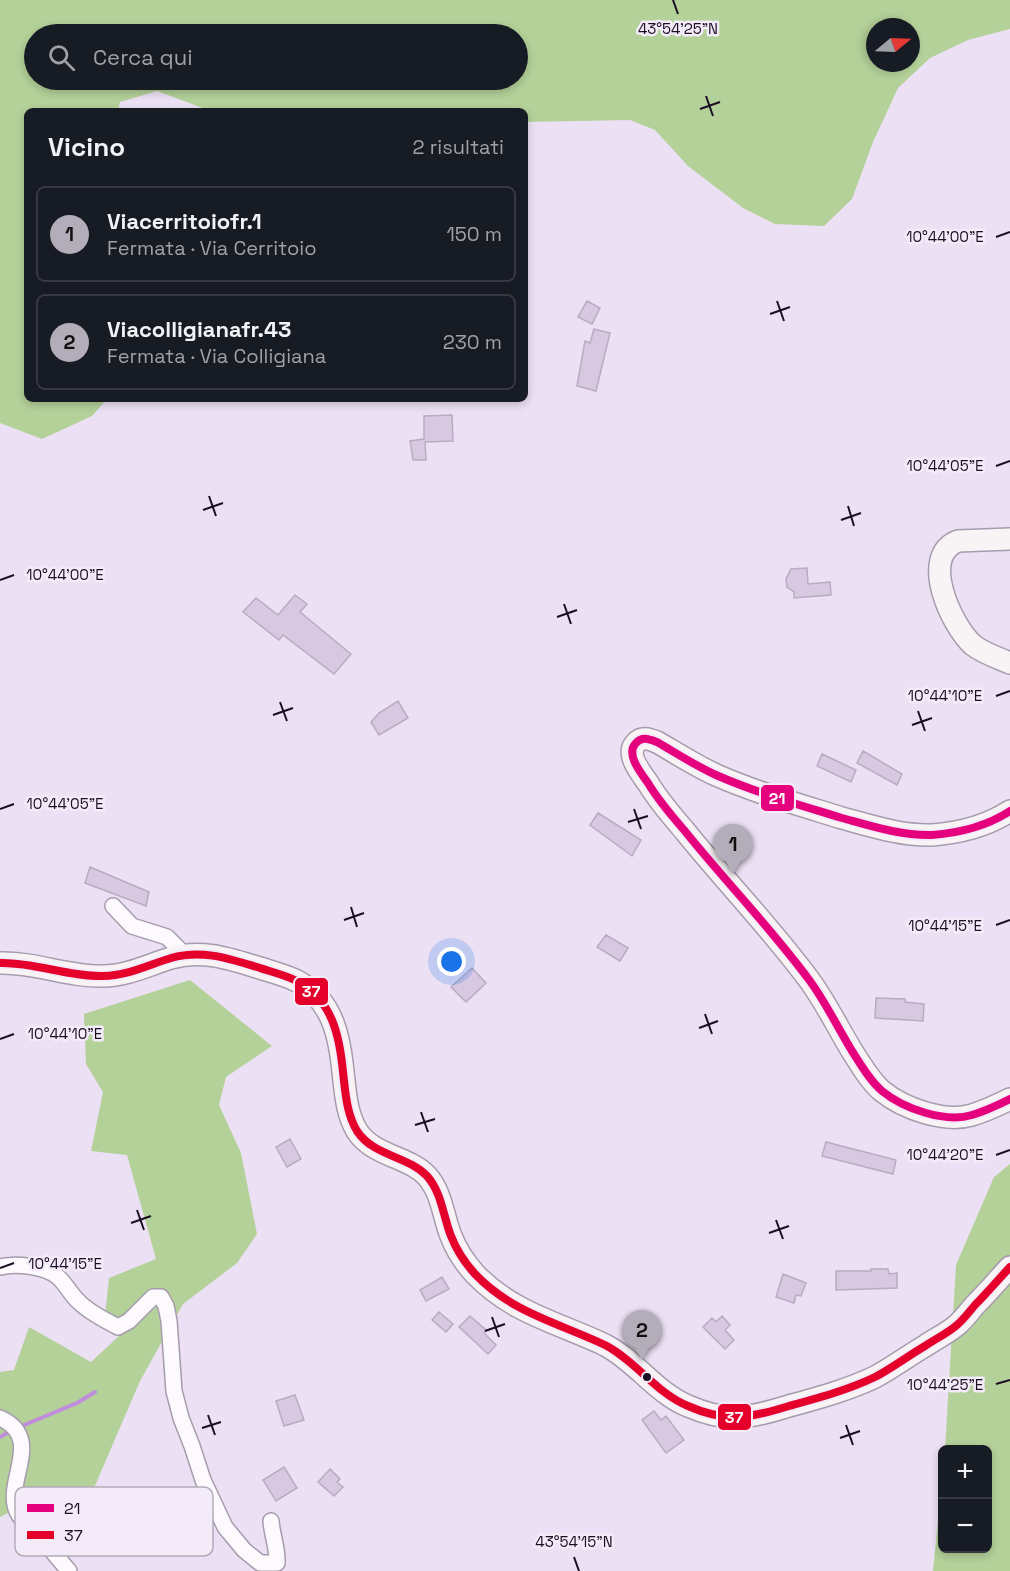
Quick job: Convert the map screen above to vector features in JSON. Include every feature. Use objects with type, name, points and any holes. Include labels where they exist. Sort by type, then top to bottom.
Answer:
[{"type":"street","points":[[1010,539],[958,540],[952,543],[944,551],[940,562],[940,576],[948,608],[973,645],[1010,663]]},
{"type":"street","points":[[1010,812],[989,822],[960,831],[930,835],[876,828],[763,794],[715,775],[648,738],[637,741],[633,747],[633,756],[637,766],[654,794],[713,867],[781,943],[812,983],[863,1069],[882,1090],[916,1109],[949,1118],[972,1115],[1010,1100]]},
{"type":"street","points":[[113,906],[132,926],[166,936],[185,955]]},
{"type":"street","points":[[0,963],[87,976],[107,976],[126,974],[170,958],[206,954],[229,958],[297,981],[310,990],[323,1004],[338,1035],[347,1103],[353,1124],[360,1136],[374,1147],[416,1167],[427,1176],[436,1188],[452,1237],[463,1258],[476,1275],[518,1308],[608,1347],[626,1359],[666,1394],[686,1406],[722,1416],[756,1415],[830,1395],[877,1376],[958,1324],[1010,1267]]},
{"type":"street","points":[[0,1267],[18,1264],[57,1276],[80,1303],[96,1316],[118,1327],[129,1321],[153,1297],[161,1297],[166,1306],[169,1321],[174,1392],[206,1487]]},
{"type":"street","points":[[0,1418],[9,1422],[18,1432],[22,1457],[14,1486],[15,1505]]},
{"type":"street","points":[[213,1502],[225,1527],[244,1550],[260,1563],[277,1563],[271,1521]]},
{"type":"street","points":[[56,1556],[69,1571]]},
{"type":"green space","points":[[0,0],[1010,0],[1010,29],[968,40],[930,58],[920,67],[920,18],[866,18],[866,72],[915,72],[898,88],[873,142],[852,199],[824,226],[775,224],[743,208],[688,166],[655,130],[630,120],[528,122],[528,108],[203,108],[157,91],[120,102],[119,108],[24,108],[24,402],[104,402],[92,416],[42,439],[0,423]]},
{"type":"green space","points":[[190,980],[272,1046],[226,1077],[219,1105],[241,1153],[257,1234],[237,1263],[183,1304],[140,1381],[94,1487],[15,1487],[15,1509],[0,1517],[0,1372],[14,1370],[29,1327],[91,1362],[119,1336],[104,1325],[109,1278],[156,1259],[127,1155],[91,1151],[103,1092],[86,1064],[84,1014]]},
{"type":"green space","points":[[1010,1164],[1010,1571],[933,1571],[938,1520],[938,1553],[992,1553],[992,1445],[945,1445],[956,1265],[994,1177]]},
{"type":"building","points":[[587,301],[600,308],[592,324],[578,317]]},
{"type":"building","points":[[594,329],[610,333],[596,391],[577,386],[585,341],[590,343]]},
{"type":"building","points":[[452,415],[453,441],[425,442],[426,460],[413,460],[410,441],[424,439],[424,416]]},
{"type":"building","points":[[807,568],[808,584],[830,582],[831,595],[794,598],[794,592],[787,587],[786,579],[791,569]]},
{"type":"building","points":[[295,595],[307,604],[300,612],[351,654],[334,674],[283,635],[279,640],[243,612],[256,598],[278,615]]},
{"type":"building","points":[[398,701],[408,718],[379,735],[371,722],[379,713]]},
{"type":"building","points":[[863,751],[902,774],[897,785],[857,763]]},
{"type":"building","points":[[822,754],[856,770],[851,782],[817,766]]},
{"type":"building","points":[[598,813],[641,840],[632,856],[590,825]]},
{"type":"building","points":[[90,867],[149,892],[146,906],[85,883]]},
{"type":"building","points":[[606,935],[628,948],[620,961],[597,947]]},
{"type":"building","points":[[472,968],[486,983],[466,1002],[451,987]]},
{"type":"building","points":[[876,998],[905,999],[905,1002],[924,1004],[923,1021],[875,1018]]},
{"type":"building","points":[[290,1139],[301,1159],[287,1167],[276,1147]]},
{"type":"building","points":[[826,1142],[896,1160],[893,1174],[822,1156]]},
{"type":"building","points":[[871,1269],[888,1269],[889,1274],[897,1273],[897,1288],[836,1290],[836,1271],[871,1271]]},
{"type":"building","points":[[783,1274],[806,1283],[801,1296],[796,1295],[794,1303],[776,1297]]},
{"type":"building","points":[[442,1277],[449,1289],[426,1301],[420,1290]]},
{"type":"building","points":[[439,1312],[453,1324],[446,1332],[432,1320]]},
{"type":"building","points":[[470,1316],[486,1330],[484,1333],[496,1345],[488,1354],[459,1327]]},
{"type":"building","points":[[722,1316],[730,1325],[725,1330],[734,1340],[725,1349],[703,1327],[712,1318],[716,1322]]},
{"type":"building","points":[[295,1395],[304,1420],[284,1426],[276,1401]]},
{"type":"building","points":[[654,1411],[661,1420],[666,1416],[684,1440],[666,1453],[642,1420]]},
{"type":"building","points":[[284,1467],[297,1488],[276,1501],[263,1480]]},
{"type":"building","points":[[330,1469],[340,1479],[337,1482],[343,1487],[334,1496],[318,1482]]},
{"type":"waterway","points":[[17,1428],[77,1403],[95,1392]]},
{"type":"waterway","points":[[0,1437],[11,1431]]},
{"type":"transit line","name":"21","points":[[1010,811],[982,825],[952,833],[921,835],[898,832],[842,818],[747,787],[694,764],[651,740],[638,741],[632,752],[638,769],[665,807],[780,942],[810,981],[862,1067],[882,1091],[913,1109],[950,1117],[972,1115],[1010,1099]]},
{"type":"transit line","name":"37","points":[[0,963],[13,963],[90,976],[112,976],[171,958],[194,954],[238,961],[297,981],[320,1000],[334,1024],[348,1107],[357,1131],[372,1146],[410,1164],[427,1176],[439,1197],[455,1246],[475,1274],[489,1287],[520,1308],[605,1345],[627,1359],[666,1393],[688,1406],[707,1413],[733,1417],[777,1410],[854,1386],[875,1377],[953,1328],[1010,1267]]},
{"type":"place","name":"Viacerritoiofr.1","points":[[733,874]]},
{"type":"place","name":"Viacolligianafr.43","points":[[642,1360]]}]
